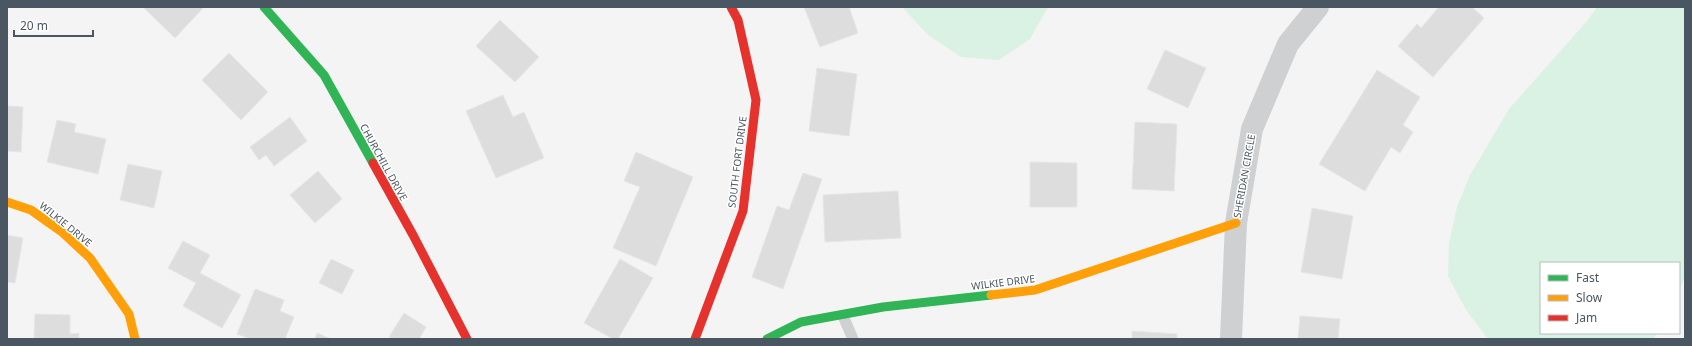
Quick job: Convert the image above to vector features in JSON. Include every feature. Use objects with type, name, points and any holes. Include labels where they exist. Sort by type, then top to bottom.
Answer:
[{"type":"street","name":"CHURCHILL DRIVE","points":[[264,7],[324,75],[409,228],[467,339]]},
{"type":"street","name":"SOUTH FORT DRIVE","points":[[695,339],[743,211],[756,100],[738,20],[730,7]]},
{"type":"street","name":"SHERIDAN CIRCLE","points":[[1231,339],[1236,223],[1252,129],[1288,44],[1318,7]]},
{"type":"street","name":"WILKIE DRIVE","points":[[7,202],[31,210],[62,232],[90,258],[129,314],[135,339]]},
{"type":"street","name":"WILKIE DRIVE","points":[[767,339],[801,322],[843,316],[883,307],[1035,290],[1236,223]]},
{"type":"lane","points":[[843,316],[853,339]]},
{"type":"green space","points":[[902,7],[1048,7],[1030,39],[999,60],[961,57],[928,35]]},
{"type":"green space","points":[[1597,7],[1685,7],[1685,276],[1680,288],[1680,262],[1540,262],[1540,334],[1656,334],[1654,339],[1488,339],[1466,310],[1448,276],[1449,243],[1457,207],[1470,175],[1509,109],[1587,21]]},
{"type":"building","points":[[143,7],[204,7],[175,38]]},
{"type":"building","points":[[804,7],[849,7],[858,33],[820,47]]},
{"type":"building","points":[[1439,7],[1472,7],[1484,18],[1433,77],[1398,46],[1417,24],[1421,28]]},
{"type":"building","points":[[500,20],[539,57],[515,82],[476,46]]},
{"type":"building","points":[[1165,50],[1206,68],[1188,108],[1147,89]]},
{"type":"building","points":[[229,53],[268,92],[241,120],[202,80]]},
{"type":"building","points":[[817,68],[857,74],[849,136],[809,131]]},
{"type":"building","points":[[1377,70],[1420,97],[1403,125],[1413,132],[1400,153],[1391,147],[1365,191],[1319,164]]},
{"type":"building","points":[[503,95],[513,117],[524,112],[544,158],[496,178],[466,111]]},
{"type":"building","points":[[7,106],[23,107],[21,152],[7,151]]},
{"type":"building","points":[[290,117],[307,141],[274,166],[266,155],[259,160],[250,147]]},
{"type":"building","points":[[57,120],[76,124],[74,132],[106,139],[98,174],[47,162]]},
{"type":"building","points":[[1135,122],[1177,124],[1174,191],[1132,189]]},
{"type":"building","points":[[636,152],[693,177],[656,266],[613,248],[640,187],[624,181]]},
{"type":"building","points":[[1030,162],[1077,163],[1077,207],[1030,207]]},
{"type":"building","points":[[128,164],[162,171],[154,208],[120,200]]},
{"type":"building","points":[[318,171],[342,199],[315,223],[290,195]]},
{"type":"building","points":[[803,173],[822,179],[783,289],[752,277],[777,206],[789,210]]},
{"type":"building","points":[[898,191],[901,238],[825,242],[823,195]]},
{"type":"building","points":[[1312,208],[1353,216],[1342,279],[1301,272]]},
{"type":"building","points":[[7,235],[23,238],[15,283],[7,282]]},
{"type":"building","points":[[183,241],[210,255],[200,273],[241,295],[222,328],[183,306],[196,283],[168,268]]},
{"type":"building","points":[[331,259],[354,270],[342,294],[319,283]]},
{"type":"building","points":[[620,259],[653,278],[618,339],[613,339],[584,323]]},
{"type":"building","points":[[255,289],[284,300],[280,311],[294,317],[285,339],[250,339],[237,334]]},
{"type":"building","points":[[404,313],[426,327],[419,339],[392,339],[389,337]]},
{"type":"building","points":[[35,314],[70,315],[70,334],[79,333],[79,339],[34,339]]},
{"type":"building","points":[[1300,316],[1340,319],[1338,339],[1298,339]]},
{"type":"building","points":[[1132,331],[1177,334],[1177,339],[1132,339]]},
{"type":"building","points":[[317,333],[331,339],[315,339]]},
{"type":"traffic: fast","points":[[264,7],[324,75],[373,163]]},
{"type":"traffic: fast","points":[[767,339],[801,322],[883,307],[991,295]]},
{"type":"traffic: slow","points":[[7,202],[31,210],[62,232],[90,258],[129,314],[135,339]]},
{"type":"traffic: slow","points":[[991,295],[1035,290],[1236,223]]},
{"type":"traffic: jam","points":[[695,339],[743,211],[756,100],[738,20],[731,7]]},
{"type":"traffic: jam","points":[[373,163],[413,235],[467,339]]}]
